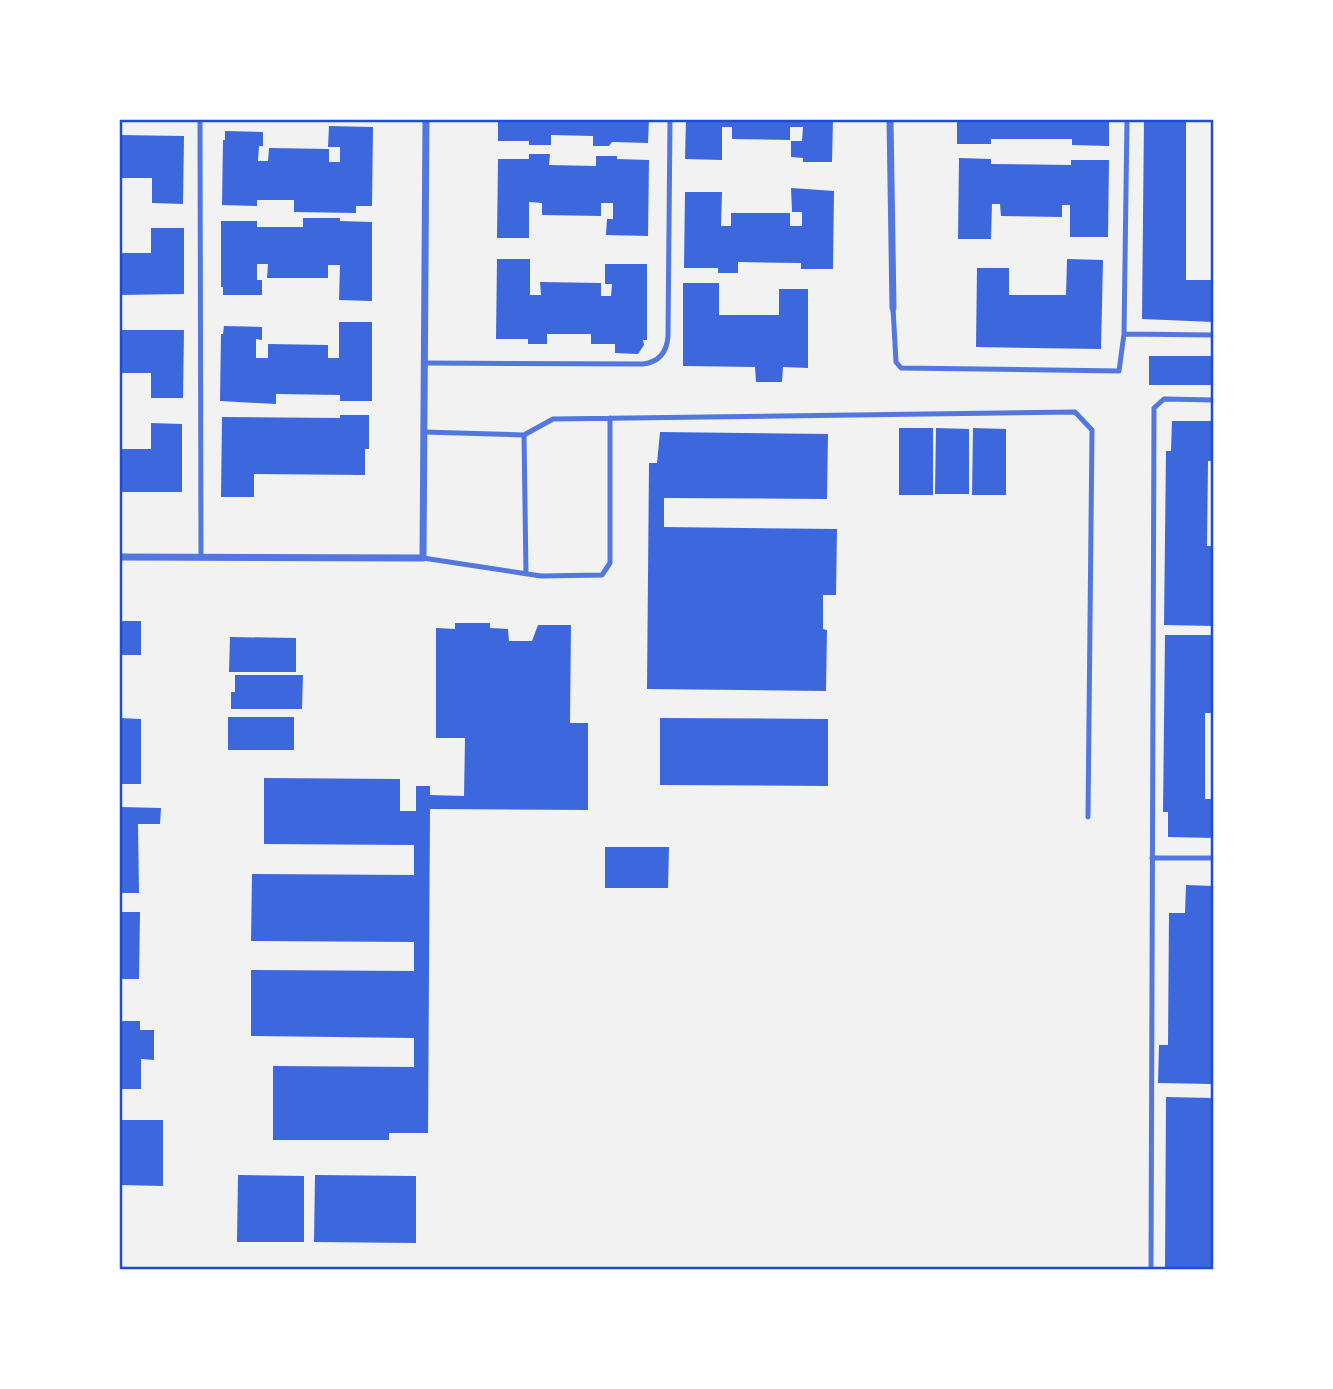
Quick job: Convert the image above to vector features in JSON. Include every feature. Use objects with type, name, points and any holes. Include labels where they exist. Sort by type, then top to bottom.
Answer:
[{"type":"street","points":[[119,557],[423,558],[426,119]]},
{"type":"street","points":[[890,119],[893,308]]},
{"type":"lane","points":[[200,119],[201,558]]},
{"type":"lane","points":[[424,363],[643,364],[659,358],[667,345],[668,336],[670,119]]},
{"type":"lane","points":[[893,308],[896,362],[901,368],[1119,372],[1124,334],[1127,119]]},
{"type":"lane","points":[[1124,334],[1214,335]]},
{"type":"lane","points":[[1152,1270],[1154,408],[1164,399],[1214,400]]},
{"type":"lane","points":[[424,432],[524,435],[552,419],[1074,412],[1093,430],[1088,817]]},
{"type":"lane","points":[[423,558],[541,576],[603,575],[610,563],[610,418]]},
{"type":"lane","points":[[524,435],[526,574]]},
{"type":"lane","points":[[1152,858],[1214,858]]},
{"type":"building","points":[[498,119],[649,119],[648,143],[612,142],[609,146],[593,146],[593,136],[551,135],[551,145],[529,145],[529,141],[498,141]]},
{"type":"building","points":[[686,119],[833,119],[832,162],[803,162],[803,158],[791,157],[791,141],[802,141],[803,127],[790,127],[790,140],[732,139],[732,127],[722,127],[722,160],[685,159]]},
{"type":"building","points":[[957,119],[1109,119],[1109,146],[1072,145],[1072,139],[991,139],[991,144],[957,144]]},
{"type":"building","points":[[1144,119],[1186,119],[1186,280],[1214,280],[1214,322],[1142,319]]},
{"type":"building","points":[[329,126],[373,127],[372,206],[356,206],[356,213],[294,212],[294,200],[257,200],[257,206],[222,205],[225,131],[263,132],[263,146],[259,146],[258,161],[268,161],[269,148],[329,149],[329,162],[340,162],[340,147],[328,147]]},
{"type":"building","points":[[119,135],[184,136],[183,204],[152,203],[152,178],[119,178]]},
{"type":"building","points":[[529,154],[550,154],[549,165],[596,166],[596,156],[649,160],[648,236],[606,235],[607,219],[613,219],[613,203],[601,203],[601,216],[542,215],[542,203],[529,202],[529,238],[497,238],[498,159],[529,159]]},
{"type":"building","points":[[959,158],[991,159],[991,164],[1071,165],[1071,160],[1109,160],[1108,237],[1070,237],[1070,205],[1062,205],[1062,217],[1001,216],[1000,204],[992,204],[991,239],[958,239]]},
{"type":"building","points":[[791,188],[834,191],[833,269],[801,269],[801,263],[738,262],[738,273],[718,273],[718,268],[684,268],[685,192],[722,192],[721,226],[731,226],[731,213],[790,213],[790,226],[802,226],[802,212],[792,212]]},
{"type":"building","points":[[303,218],[340,218],[340,221],[372,222],[372,301],[339,300],[340,265],[328,265],[328,278],[267,278],[268,264],[257,264],[257,280],[262,280],[262,295],[223,295],[221,221],[257,221],[257,227],[303,227]]},
{"type":"building","points":[[151,228],[184,228],[184,294],[119,295],[119,253],[151,253]]},
{"type":"building","points":[[497,259],[530,259],[530,295],[541,295],[540,282],[601,283],[601,296],[611,296],[612,284],[605,284],[605,264],[647,264],[647,340],[643,340],[644,345],[638,354],[615,353],[615,344],[591,344],[591,334],[547,334],[547,344],[528,344],[528,339],[496,339]]},
{"type":"building","points":[[1067,259],[1103,260],[1101,349],[976,347],[977,268],[1009,268],[1009,295],[1066,295]]},
{"type":"building","points":[[683,283],[719,283],[719,315],[779,315],[779,289],[808,289],[808,368],[783,367],[782,382],[756,382],[755,367],[683,366]]},
{"type":"building","points":[[339,322],[372,322],[372,401],[340,401],[340,395],[276,394],[276,404],[220,401],[221,334],[224,326],[262,327],[262,340],[256,339],[256,358],[268,358],[268,344],[328,345],[328,358],[339,358]]},
{"type":"building","points":[[119,330],[184,330],[183,398],[151,398],[151,373],[119,373]]},
{"type":"building","points":[[1149,356],[1214,356],[1214,385],[1149,385]]},
{"type":"building","points":[[340,415],[369,415],[369,449],[365,449],[365,475],[254,474],[254,497],[221,497],[222,417],[340,418]]},
{"type":"building","points":[[1172,421],[1214,421],[1214,461],[1208,461],[1207,546],[1214,546],[1214,626],[1164,625],[1166,451],[1171,451]]},
{"type":"building","points":[[151,423],[182,424],[182,492],[119,492],[119,449],[151,449]]},
{"type":"building","points":[[899,428],[933,428],[933,495],[899,495]]},
{"type":"building","points":[[936,428],[969,429],[969,494],[935,494]]},
{"type":"building","points":[[973,428],[1006,429],[1006,495],[972,495]]},
{"type":"building","points":[[660,432],[828,434],[827,499],[664,498],[664,527],[837,529],[836,595],[823,595],[823,629],[827,630],[826,691],[647,689],[649,463],[657,463]]},
{"type":"building","points":[[119,621],[141,621],[141,655],[122,655],[122,687],[119,687]]},
{"type":"building","points":[[455,623],[490,623],[490,628],[508,629],[509,641],[532,641],[538,625],[571,625],[570,723],[588,723],[588,810],[430,809],[428,1133],[389,1133],[389,1140],[273,1140],[273,1066],[414,1067],[414,1038],[251,1036],[251,970],[414,971],[414,942],[251,941],[252,874],[414,875],[414,845],[264,844],[264,778],[400,779],[400,811],[416,811],[416,786],[430,786],[430,795],[464,796],[465,738],[436,738],[436,628],[455,629]]},
{"type":"building","points":[[1165,635],[1214,635],[1214,713],[1205,713],[1205,799],[1214,799],[1214,838],[1168,837],[1168,812],[1163,812]]},
{"type":"building","points":[[230,637],[296,638],[296,672],[229,672]]},
{"type":"building","points":[[235,675],[303,675],[302,709],[231,709]]},
{"type":"building","points":[[228,717],[294,717],[294,750],[228,750]]},
{"type":"building","points":[[119,718],[141,719],[141,784],[119,784]]},
{"type":"building","points":[[660,718],[828,719],[828,786],[660,785]]},
{"type":"building","points":[[121,807],[161,808],[160,824],[138,824],[139,893],[119,893]]},
{"type":"building","points":[[605,847],[669,847],[668,888],[605,888]]},
{"type":"building","points":[[1186,885],[1214,886],[1212,1084],[1158,1083],[1159,1045],[1168,1045],[1169,913],[1185,913]]},
{"type":"building","points":[[119,912],[140,912],[139,979],[119,979]]},
{"type":"building","points":[[119,1021],[140,1021],[140,1030],[154,1030],[154,1060],[141,1059],[141,1089],[119,1089]]},
{"type":"building","points":[[1166,1097],[1212,1098],[1211,1261],[1214,1261],[1214,1270],[1165,1268]]},
{"type":"building","points":[[119,1120],[163,1120],[163,1186],[119,1185]]},
{"type":"building","points":[[238,1175],[304,1176],[304,1242],[237,1242]]},
{"type":"building","points":[[315,1175],[416,1176],[416,1243],[314,1242]]}]
